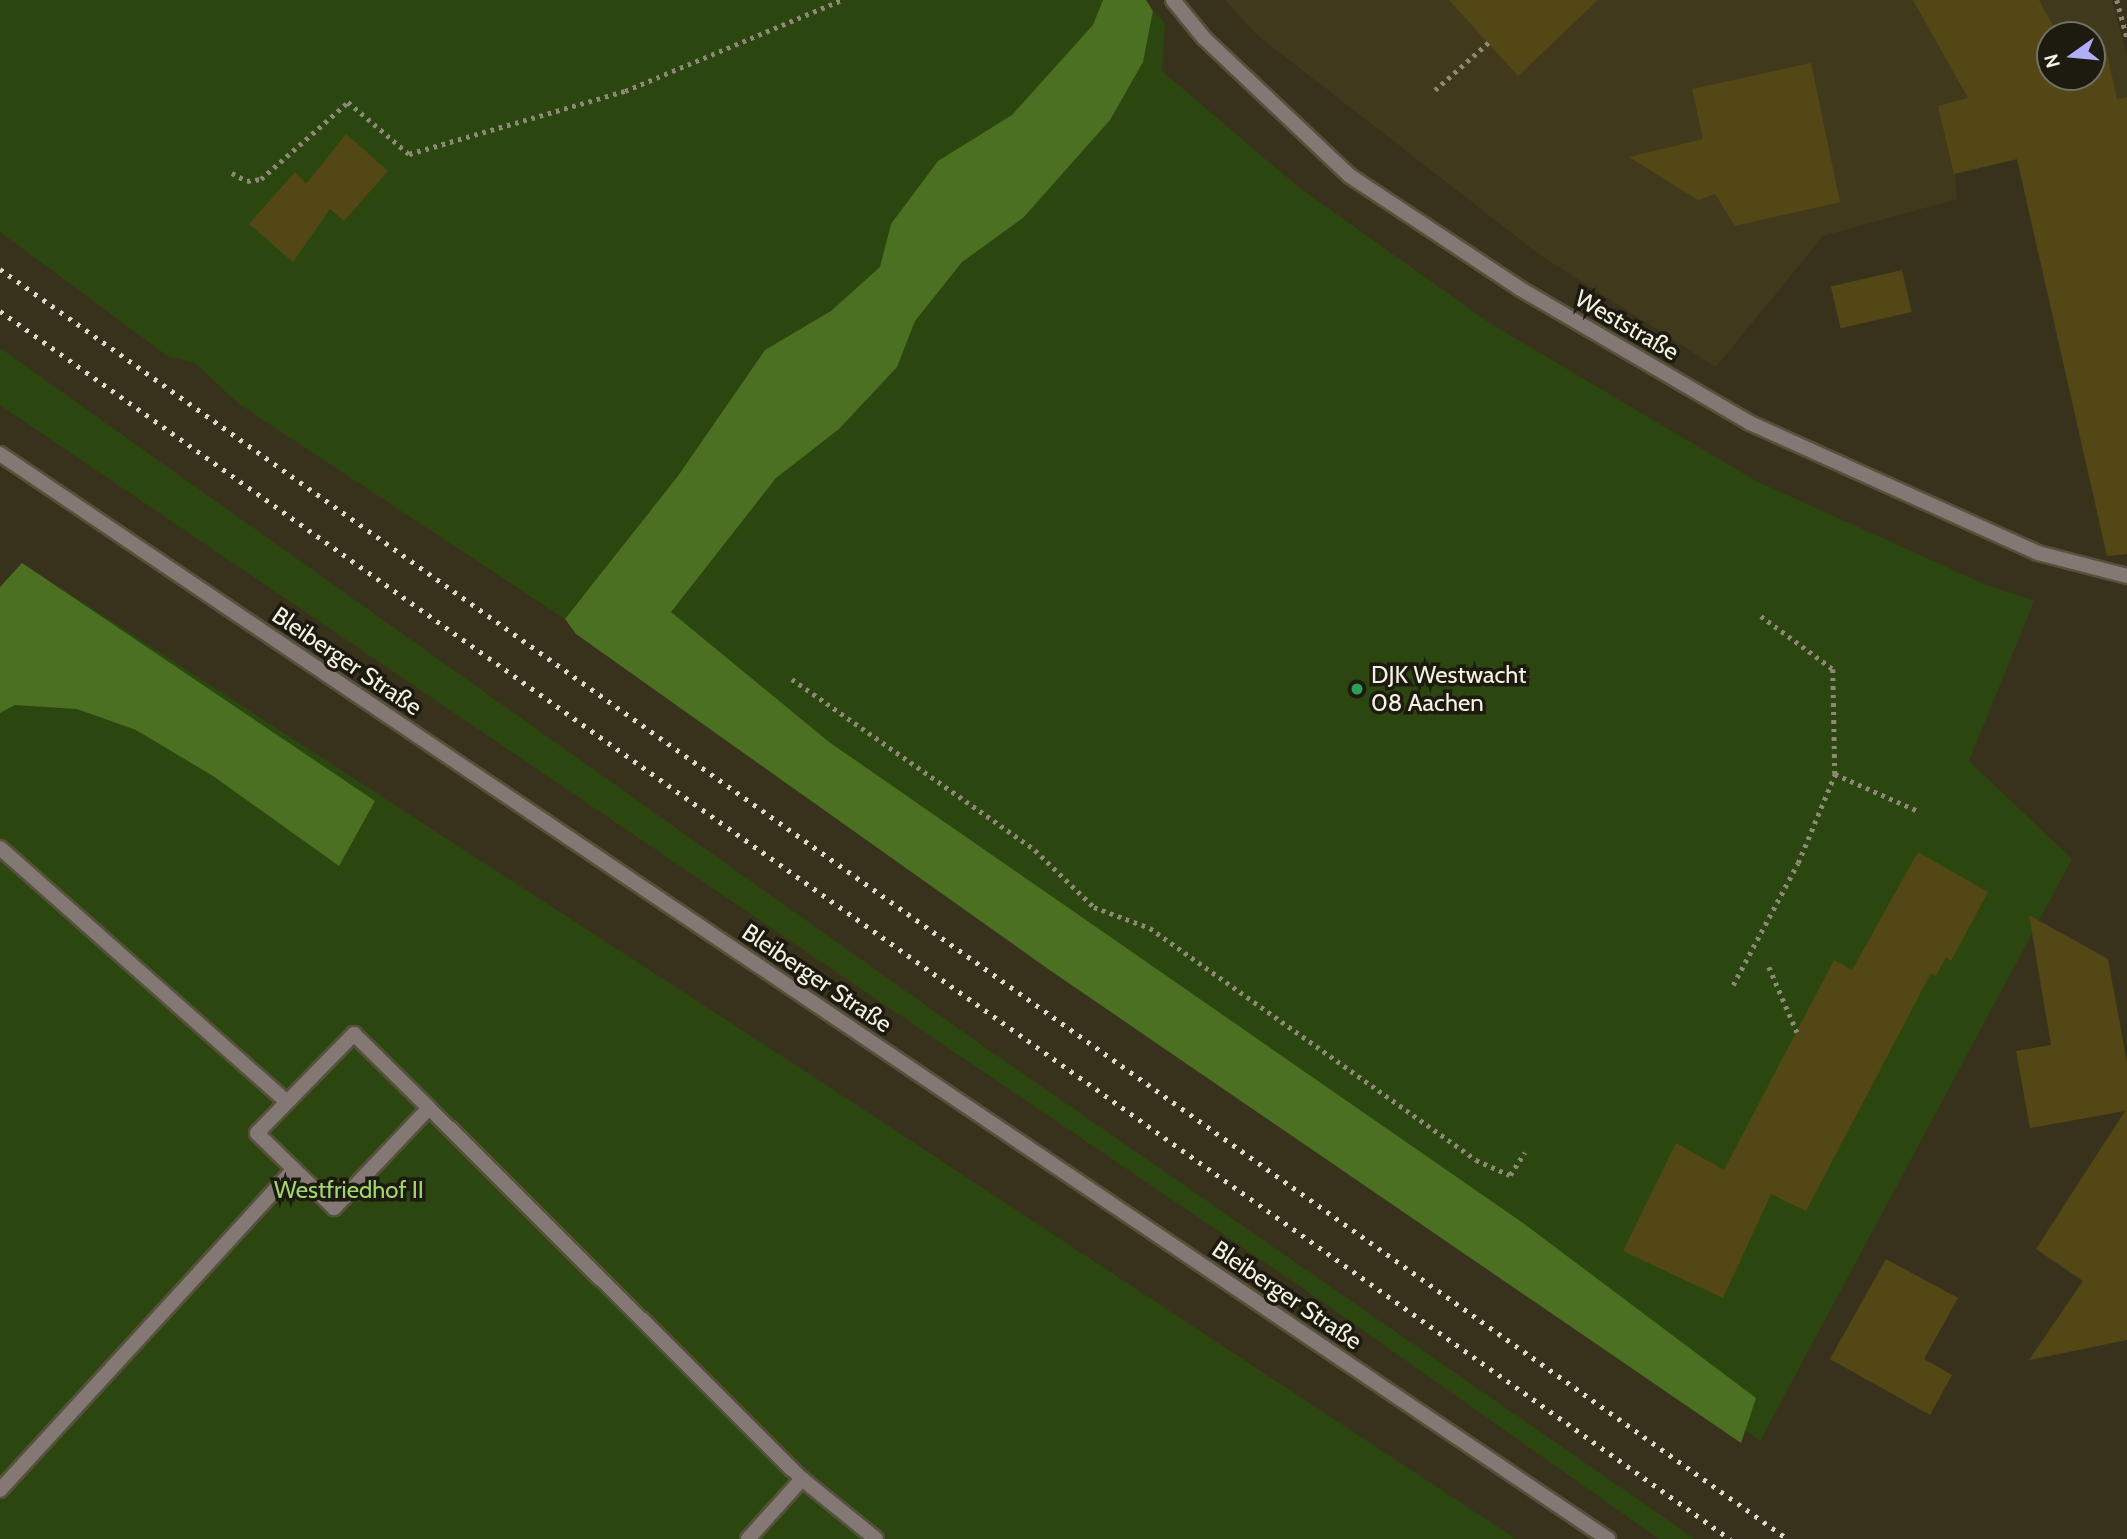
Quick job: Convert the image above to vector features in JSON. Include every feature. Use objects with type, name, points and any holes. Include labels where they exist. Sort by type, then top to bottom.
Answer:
[{"type":"street","name":"Weststraße","points":[[1173,0],[1204,38],[1350,176],[1519,288],[1750,423],[2038,553],[2127,576]]},
{"type":"street","name":"Bleiberger Straße","points":[[0,454],[1608,1539]]},
{"type":"street","points":[[0,848],[287,1102]]},
{"type":"street","points":[[429,1108],[334,1208],[257,1133],[354,1034],[429,1108],[802,1479],[876,1539]]},
{"type":"street","points":[[0,1490],[294,1169]]},
{"type":"street","points":[[748,1539],[802,1479]]},
{"type":"path","points":[[232,173],[247,181],[261,179],[348,102],[409,154],[625,91],[842,0]]},
{"type":"path","points":[[2117,0],[2127,38]]},
{"type":"path","points":[[1435,90],[1489,42]]},
{"type":"path","points":[[1733,985],[1798,863],[1835,774],[1833,669],[1761,616]]},
{"type":"path","points":[[792,679],[1035,850],[1094,907],[1150,928],[1476,1160],[1510,1175],[1525,1152]]},
{"type":"path","points":[[1835,774],[1918,811]]},
{"type":"path","points":[[1769,967],[1797,1032]]},
{"type":"shaded area","points":[[1225,0],[2112,0],[2127,56],[2127,133],[1955,174],[1957,199],[1823,236],[1716,367],[1540,255],[1256,34]]},
{"type":"green space","name":"DJK Westwacht 08 Aachen","points":[[0,0],[1137,0],[1143,62],[1153,11],[1165,23],[1162,71],[1301,189],[1491,324],[1756,481],[1984,584],[2034,601],[1969,761],[2072,859],[1760,1441],[584,595],[565,619],[239,404],[194,362],[169,357],[0,232]]},
{"type":"green space","points":[[1103,0],[1146,0],[1153,11],[1143,62],[1110,120],[1023,218],[962,262],[915,321],[897,367],[839,429],[776,478],[671,612],[829,742],[1523,1223],[1756,1398],[1741,1443],[1051,971],[576,634],[565,619],[678,476],[765,350],[831,311],[880,267],[891,224],[938,161],[1012,115],[1093,25]]},
{"type":"green space","points":[[0,348],[983,1046],[1695,1539],[1659,1539],[1323,1302],[0,405]]},
{"type":"green space","name":"Westfriedhof II","points":[[22,563],[808,1073],[1516,1539],[0,1539],[0,587]]},
{"type":"green space","points":[[22,563],[375,801],[339,866],[213,776],[136,730],[77,709],[15,705],[0,713],[0,587]]},
{"type":"building","points":[[1449,0],[1598,0],[1518,76]]},
{"type":"building","points":[[1913,0],[2039,0],[2050,21],[2036,21],[2036,91],[2106,91],[2106,50],[2117,99],[2127,97],[2127,554],[2107,556],[2017,159],[1954,174],[1938,106],[1968,98]]},
{"type":"building","points":[[1811,63],[1840,202],[1735,226],[1715,194],[1698,200],[1629,157],[1703,139],[1692,89]]},
{"type":"building","points":[[346,134],[388,171],[344,221],[330,209],[293,262],[249,224],[295,172],[306,184]]},
{"type":"building","points":[[1902,270],[1912,312],[1841,328],[1831,286]]},
{"type":"building","points":[[1918,852],[1988,892],[1951,961],[1946,957],[1936,976],[1931,973],[1806,1211],[1771,1194],[1723,1298],[1623,1251],[1676,1143],[1724,1170],[1834,960],[1852,970]]},
{"type":"building","points":[[2029,915],[2108,959],[2127,1063],[2127,1340],[2029,1360],[2083,1281],[2036,1249],[2125,1111],[2030,1128],[2016,1051],[2051,1045]]},
{"type":"building","points":[[1886,1259],[1958,1298],[1924,1359],[1952,1375],[1930,1415],[1830,1359]]},
{"type":"railway","points":[[0,269],[1788,1539]]},
{"type":"railway","points":[[0,311],[1730,1539]]},
{"type":"place","name":"DJK Westwacht 08 Aachen","points":[[1357,689]]}]
